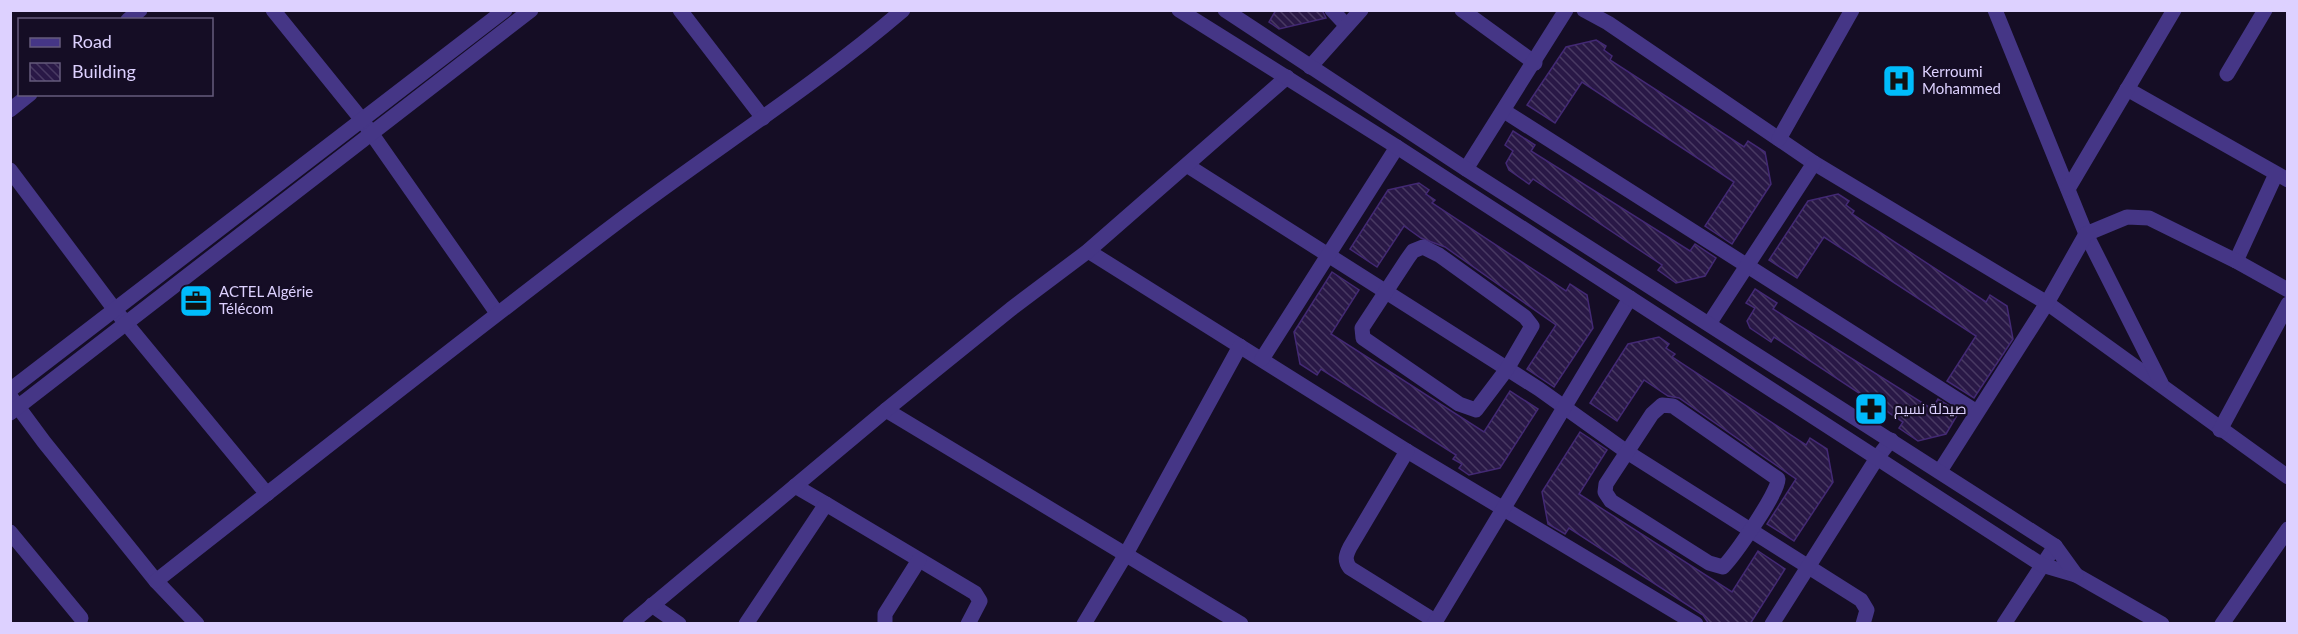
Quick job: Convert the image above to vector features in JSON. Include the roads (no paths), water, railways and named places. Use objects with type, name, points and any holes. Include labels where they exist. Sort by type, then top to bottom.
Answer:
[{"type":"street","points":[[273,10],[362,120],[497,313]]},
{"type":"street","points":[[10,390],[505,10]]},
{"type":"street","points":[[197,624],[156,581],[13,405],[127,324],[531,10]]},
{"type":"street","points":[[680,10],[763,118]]},
{"type":"street","points":[[156,581],[497,313],[699,161],[804,90],[903,10]]},
{"type":"street","points":[[1179,10],[1397,147],[2042,565],[2076,575],[2162,624]]},
{"type":"street","points":[[1225,10],[1466,169],[2055,546],[2076,575]]},
{"type":"street","points":[[1332,10],[1346,26]]},
{"type":"street","points":[[1310,67],[1361,10]]},
{"type":"street","points":[[1462,10],[1535,63]]},
{"type":"street","points":[[1466,169],[1535,63],[1566,10]]},
{"type":"street","points":[[1584,10],[1611,17],[1814,163],[2048,303],[2220,430],[2288,477]]},
{"type":"street","points":[[1779,139],[1852,10]]},
{"type":"street","points":[[1995,10],[2086,234],[2162,385]]},
{"type":"street","points":[[2068,189],[2174,10]]},
{"type":"street","points":[[2227,74],[2265,10]]},
{"type":"street","points":[[630,624],[886,410],[1011,309],[1088,251],[1188,166],[1287,77]]},
{"type":"street","points":[[2127,89],[2282,177],[2236,261]]},
{"type":"street","points":[[10,110],[28,96]]},
{"type":"street","points":[[1504,111],[1977,412]]},
{"type":"street","points":[[1262,359],[1397,147]]},
{"type":"street","points":[[1709,324],[1814,163]]},
{"type":"street","points":[[1188,166],[1564,406],[1627,452],[1861,600],[1867,610],[1863,624]]},
{"type":"street","points":[[10,170],[115,310],[267,494]]},
{"type":"street","points":[[1940,471],[2048,303],[2086,234],[2127,217],[2149,218],[2236,261],[2288,290]]},
{"type":"street","points":[[1418,248],[1430,249],[1529,320],[1531,328],[1507,369],[1476,410],[1459,404],[1363,338],[1362,328],[1387,293],[1413,251],[1418,248]]},
{"type":"street","points":[[1088,251],[1407,451],[1696,624]]},
{"type":"street","points":[[1407,451],[1350,547],[1346,563],[1350,568],[1434,622],[1630,298]]},
{"type":"street","points":[[1658,316],[1669,298]]},
{"type":"street","points":[[2220,430],[2288,304]]},
{"type":"street","points":[[1084,624],[1126,554],[1240,346]]},
{"type":"street","points":[[1662,405],[1673,406],[1777,477],[1778,486],[1723,567],[1709,563],[1607,496],[1606,484],[1627,452],[1658,408],[1662,405]]},
{"type":"street","points":[[886,410],[1241,624]]},
{"type":"street","points":[[1772,624],[1877,458],[1891,440]]},
{"type":"street","points":[[795,486],[978,596],[980,601],[968,624]]},
{"type":"street","points":[[746,624],[826,504]]},
{"type":"street","points":[[2222,624],[2288,530]]},
{"type":"street","points":[[13,541],[81,618]]},
{"type":"street","points":[[2004,624],[2055,546]]},
{"type":"street","points":[[885,624],[885,614],[919,560]]},
{"type":"street","points":[[652,605],[679,624]]},
{"type":"place","name":"Kerroumi Mohammed","points":[[1899,81]]},
{"type":"place","name":"ACTEL Algérie Télécom","points":[[196,301]]},
{"type":"place","name":"صيدلة نسيم","points":[[1871,409]]}]
